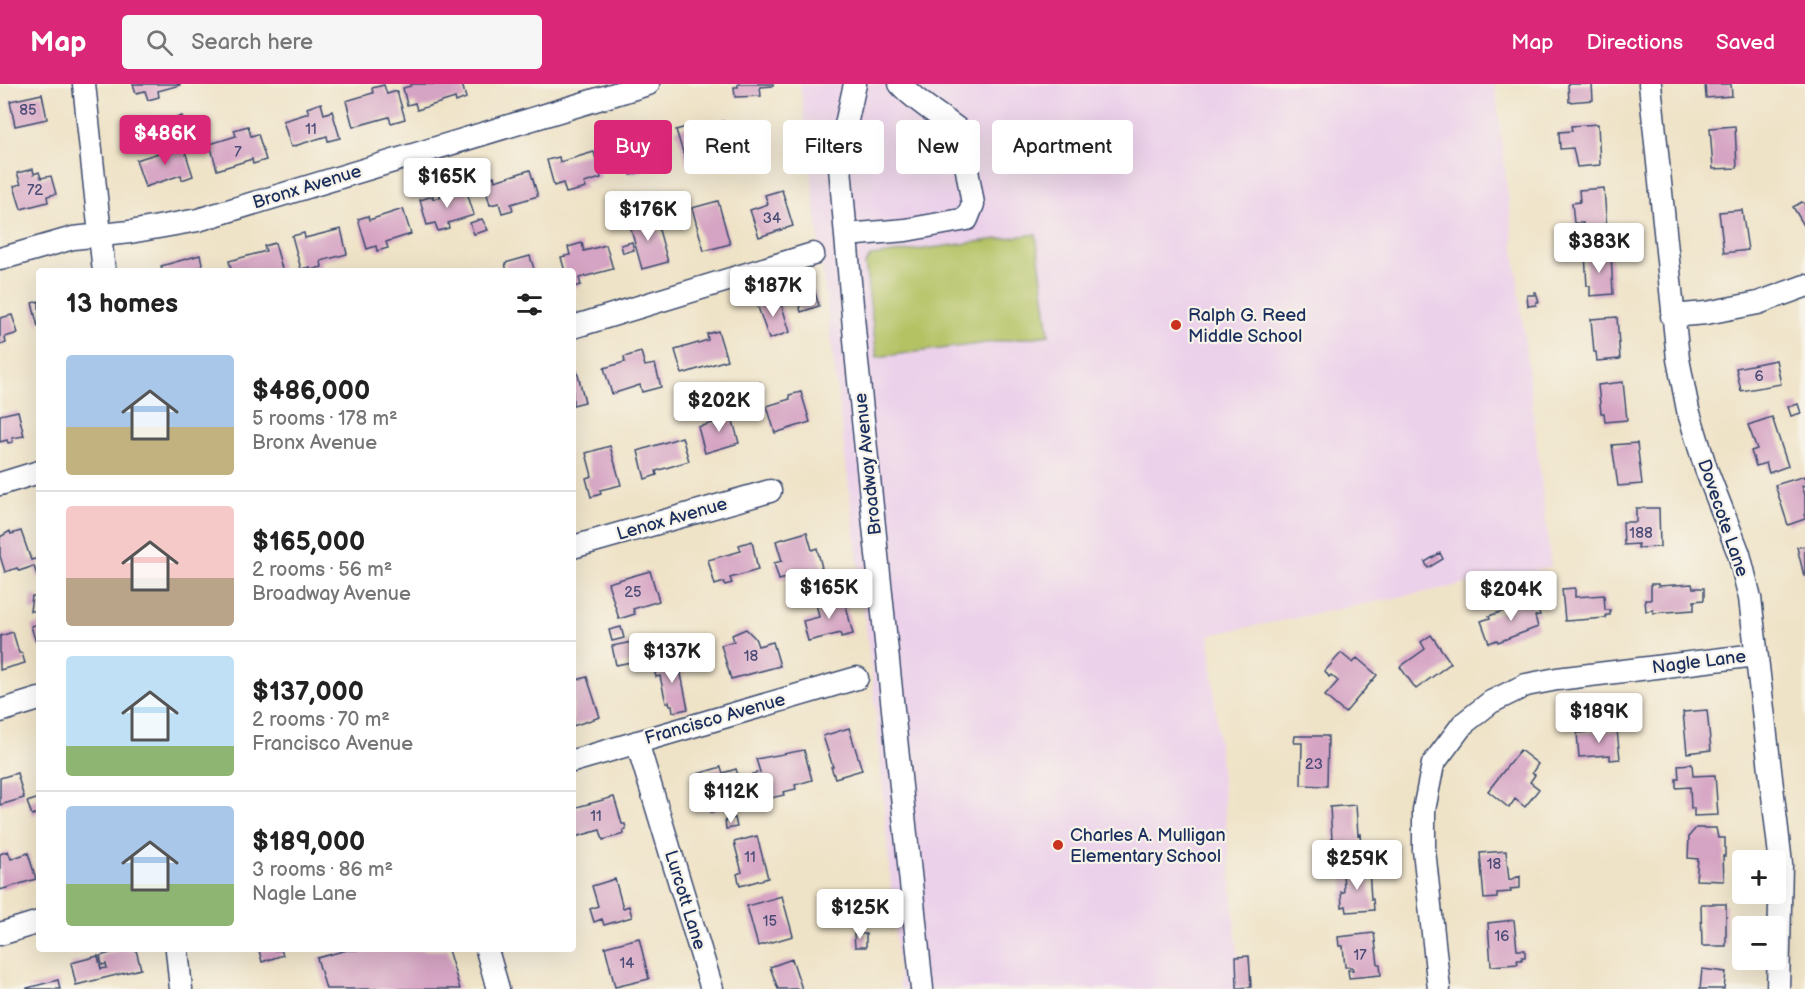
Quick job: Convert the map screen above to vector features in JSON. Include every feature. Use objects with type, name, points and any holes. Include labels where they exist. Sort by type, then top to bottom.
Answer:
[{"type":"street","points":[[84,84],[104,268]]},
{"type":"street","name":"Bronx Avenue","points":[[0,260],[73,238],[198,220],[648,84]]},
{"type":"street","name":"Broadway Avenue","points":[[855,84],[839,156],[857,362],[922,989]]},
{"type":"street","points":[[846,235],[906,230],[967,219],[973,204],[960,131],[936,111],[914,100],[900,84]]},
{"type":"street","name":"Dovecote Lane","points":[[1650,84],[1678,359],[1688,410],[1706,469],[1739,554],[1750,598],[1781,864],[1778,989]]},
{"type":"street","points":[[576,326],[813,254]]},
{"type":"street","points":[[1672,316],[1706,313],[1758,303],[1805,286]]},
{"type":"street","points":[[0,484],[36,473]]},
{"type":"street","name":"Lenox Avenue","points":[[576,546],[770,491]]},
{"type":"street","name":"Nagle Lane","points":[[1439,989],[1425,850],[1424,810],[1433,764],[1463,724],[1491,702],[1526,685],[1557,679],[1756,655]]},
{"type":"street","name":"Francisco Avenue","points":[[576,760],[857,678]]},
{"type":"street","points":[[0,711],[36,700]]},
{"type":"street","name":"Lurcott Lane","points":[[637,742],[712,989]]},
{"type":"street","points":[[0,934],[36,923]]},
{"type":"street","points":[[177,952],[181,989]]},
{"type":"street","points":[[488,952],[498,989]]},
{"type":"shaded area","name":"Ralph G. Reed Middle School","points":[[800,84],[1495,84],[1551,567],[1209,635],[1241,989],[900,989],[875,702],[811,174],[884,174],[884,120],[804,120]]},
{"type":"green space","points":[[1036,234],[1049,335],[877,357],[865,264],[871,256]]},
{"type":"building","points":[[133,84],[180,85],[158,91],[159,97],[148,100],[145,91],[136,93]]},
{"type":"building","points":[[411,84],[462,84],[466,98],[456,102],[455,98],[417,110],[415,103],[407,105],[403,88]]},
{"type":"building","points":[[738,84],[773,84],[773,86],[760,87],[761,96],[735,97],[734,87],[738,87]]},
{"type":"building","points":[[1568,84],[1592,84],[1593,100],[1569,102]]},
{"type":"building","points":[[1705,84],[1731,84],[1732,96],[1706,98]]},
{"type":"building","points":[[384,85],[387,94],[397,91],[405,119],[391,123],[389,117],[353,127],[346,101],[373,93],[372,88]]},
{"type":"building","points":[[42,94],[47,119],[15,126],[10,101]]},
{"type":"building","points":[[321,103],[324,114],[332,111],[340,138],[328,141],[327,136],[291,147],[283,121],[309,113],[307,108]]},
{"type":"building","points":[[182,116],[186,127],[171,131],[167,121]]},
{"type":"building","points":[[1598,124],[1600,165],[1577,167],[1573,148],[1560,149],[1559,132],[1572,131],[1571,126]]},
{"type":"building","points":[[248,126],[251,136],[258,134],[266,160],[253,164],[252,159],[217,170],[210,144],[236,136],[234,130]]},
{"type":"building","points":[[1735,126],[1737,168],[1713,169],[1710,128]]},
{"type":"building","points":[[684,128],[684,155],[676,130]]},
{"type":"building","points":[[173,143],[176,150],[184,148],[193,176],[182,180],[181,175],[145,187],[136,160],[162,152],[160,147]]},
{"type":"building","points":[[594,152],[594,174],[600,174],[601,178],[584,183],[586,188],[566,193],[563,183],[554,186],[547,160],[559,157],[560,162]]},
{"type":"building","points":[[33,169],[34,174],[39,172],[41,178],[51,176],[56,194],[47,196],[48,202],[21,209],[14,186],[21,184],[17,173]]},
{"type":"building","points":[[530,170],[538,196],[511,204],[513,210],[502,213],[499,203],[490,205],[483,180],[494,176],[495,181]]},
{"type":"building","points":[[1604,188],[1607,230],[1583,232],[1583,223],[1574,223],[1572,203],[1580,202],[1579,190]]},
{"type":"building","points":[[466,189],[474,215],[448,223],[449,228],[438,231],[435,223],[427,225],[420,200],[433,196],[433,199]]},
{"type":"building","points":[[782,190],[793,226],[759,237],[750,210],[768,204],[765,195]]},
{"type":"building","points":[[718,201],[730,244],[704,251],[692,208]]},
{"type":"building","points":[[1802,202],[1805,204],[1805,227],[1793,207]]},
{"type":"building","points":[[403,209],[411,234],[386,242],[388,248],[377,251],[376,246],[367,249],[358,219],[368,216],[369,220]]},
{"type":"building","points":[[1742,210],[1748,250],[1724,253],[1719,212]]},
{"type":"building","points":[[649,213],[651,220],[656,219],[668,262],[642,269],[630,226],[634,225],[632,218]]},
{"type":"building","points":[[482,219],[488,230],[474,234],[470,223]]},
{"type":"building","points":[[341,229],[347,254],[321,261],[322,267],[301,268],[292,236],[304,233],[305,238]]},
{"type":"building","points":[[632,242],[634,250],[623,253],[621,245]]},
{"type":"building","points":[[275,243],[282,268],[231,268],[229,261],[266,251],[264,246]]},
{"type":"building","points":[[582,243],[584,251],[606,245],[613,269],[579,278],[581,285],[576,286],[576,268],[564,268],[561,257],[570,255],[568,247]]},
{"type":"building","points":[[1611,253],[1613,294],[1590,296],[1585,254]]},
{"type":"building","points":[[200,255],[203,268],[162,268],[161,266]]},
{"type":"building","points":[[530,256],[534,268],[506,268],[505,263]]},
{"type":"building","points":[[814,289],[819,306],[801,312],[796,294]]},
{"type":"building","points":[[1534,292],[1539,302],[1528,306],[1527,295],[1534,295]]},
{"type":"building","points":[[779,297],[790,332],[769,339],[756,301],[764,299],[765,302]]},
{"type":"building","points":[[36,302],[36,319],[32,303]]},
{"type":"building","points":[[12,315],[18,333],[5,337],[6,343],[0,345],[0,318]]},
{"type":"building","points":[[1617,317],[1620,359],[1597,361],[1591,319]]},
{"type":"building","points":[[718,331],[727,360],[682,374],[675,350],[708,340],[707,334]]},
{"type":"building","points":[[641,352],[645,366],[655,364],[661,387],[642,392],[640,385],[612,394],[604,368],[625,362],[624,357]]},
{"type":"building","points":[[1776,360],[1781,384],[1741,391],[1736,368]]},
{"type":"building","points":[[576,371],[585,402],[576,404]]},
{"type":"building","points":[[760,382],[763,393],[747,398],[743,387]]},
{"type":"building","points":[[1623,382],[1627,420],[1605,422],[1604,413],[1601,413],[1598,385]]},
{"type":"building","points":[[801,392],[810,422],[775,433],[767,406],[790,399],[789,395]]},
{"type":"building","points":[[1798,404],[1801,413],[1791,416],[1788,407]]},
{"type":"building","points":[[725,410],[728,419],[732,417],[739,443],[705,453],[698,427],[717,422],[714,413]]},
{"type":"building","points":[[18,411],[24,436],[12,438],[13,442],[8,443],[7,440],[0,442],[0,415]]},
{"type":"building","points":[[1772,417],[1788,466],[1769,473],[1766,463],[1756,466],[1751,451],[1757,449],[1748,425]]},
{"type":"building","points":[[682,437],[689,461],[656,471],[657,475],[645,479],[638,451]]},
{"type":"building","points":[[1637,443],[1642,484],[1618,486],[1612,445]]},
{"type":"building","points":[[610,446],[621,485],[600,490],[601,494],[591,497],[586,478],[592,476],[586,453]]},
{"type":"building","points":[[1805,476],[1805,485],[1802,486],[1805,495],[1805,519],[1788,525],[1775,485]]},
{"type":"building","points":[[1636,508],[1659,508],[1660,547],[1638,548],[1638,544],[1624,545],[1623,522],[1636,522]]},
{"type":"building","points":[[10,531],[11,534],[21,531],[31,560],[36,559],[36,572],[34,566],[19,571],[17,568],[5,572],[0,556],[0,537]]},
{"type":"building","points":[[807,532],[812,550],[817,548],[822,568],[779,580],[774,563],[782,561],[776,541]]},
{"type":"building","points":[[752,541],[758,570],[730,578],[732,583],[725,585],[724,582],[715,585],[708,560],[741,551],[739,545]]},
{"type":"building","points":[[1805,546],[1805,576],[1804,576],[1797,547]]},
{"type":"building","points":[[1440,553],[1443,559],[1428,568],[1425,562]]},
{"type":"building","points":[[650,571],[659,601],[633,609],[635,614],[619,619],[608,583]]},
{"type":"building","points":[[1651,584],[1658,584],[1658,586],[1692,584],[1693,588],[1704,588],[1704,600],[1694,601],[1694,610],[1653,613],[1653,610],[1646,611],[1645,600],[1651,600]]},
{"type":"building","points":[[1575,588],[1575,597],[1604,595],[1605,610],[1610,610],[1610,615],[1606,615],[1606,618],[1565,621],[1562,589]]},
{"type":"building","points":[[1526,595],[1533,612],[1538,610],[1540,615],[1535,616],[1538,627],[1498,642],[1497,640],[1489,643],[1481,621],[1518,606],[1515,599]]},
{"type":"building","points":[[32,596],[36,596],[36,611],[30,611]]},
{"type":"building","points":[[844,598],[853,634],[841,637],[841,633],[808,641],[803,621],[819,617],[816,603]]},
{"type":"building","points":[[36,625],[36,643],[31,626]]},
{"type":"building","points":[[621,627],[624,638],[612,641],[609,630]]},
{"type":"building","points":[[746,629],[755,638],[758,646],[773,642],[780,666],[731,679],[721,645],[734,641],[732,635]]},
{"type":"building","points":[[13,632],[19,653],[22,653],[25,663],[0,670],[0,636]]},
{"type":"building","points":[[1431,635],[1451,663],[1416,689],[1400,667],[1425,649],[1421,642]]},
{"type":"building","points":[[632,642],[636,661],[616,665],[612,646]]},
{"type":"building","points":[[1341,653],[1353,663],[1357,658],[1377,675],[1345,713],[1325,696],[1338,681],[1331,675],[1329,677],[1325,671]]},
{"type":"building","points":[[678,659],[688,709],[673,712],[672,705],[669,702],[666,703],[660,676],[656,677],[653,664]]},
{"type":"building","points":[[587,677],[600,717],[576,725],[576,680]]},
{"type":"building","points":[[1707,710],[1711,750],[1687,753],[1683,712]]},
{"type":"building","points":[[849,728],[862,770],[835,778],[823,736]]},
{"type":"building","points":[[1617,730],[1620,759],[1610,760],[1610,755],[1579,757],[1577,733]]},
{"type":"building","points":[[1295,736],[1328,736],[1327,786],[1301,785],[1302,743],[1294,743]]},
{"type":"building","points":[[804,750],[812,780],[795,785],[796,789],[783,792],[784,795],[767,799],[763,790],[756,791],[752,774],[760,772],[756,759]]},
{"type":"building","points":[[1520,750],[1538,764],[1532,773],[1535,775],[1530,782],[1539,789],[1525,807],[1515,799],[1509,808],[1488,791]]},
{"type":"building","points":[[1692,764],[1693,776],[1715,775],[1718,815],[1694,816],[1694,808],[1691,808],[1690,787],[1676,788],[1676,779],[1679,779],[1678,765]]},
{"type":"building","points":[[721,767],[723,773],[736,769],[746,801],[711,812],[703,783],[697,785],[694,775]]},
{"type":"building","points":[[17,773],[24,798],[0,805],[0,778]]},
{"type":"building","points":[[614,797],[622,824],[625,824],[624,834],[603,840],[600,830],[576,837],[576,807]]},
{"type":"building","points":[[36,799],[36,814],[32,815],[27,802]]},
{"type":"building","points":[[1356,805],[1361,846],[1334,848],[1330,807]]},
{"type":"building","points":[[735,818],[737,827],[726,829],[725,820]]},
{"type":"building","points":[[1696,828],[1716,828],[1718,838],[1725,838],[1724,881],[1696,880],[1698,859],[1688,858],[1689,836]]},
{"type":"building","points":[[757,836],[768,878],[740,886],[737,874],[742,872],[734,842]]},
{"type":"building","points":[[8,851],[11,859],[28,853],[36,879],[0,890],[0,854]]},
{"type":"building","points":[[1506,851],[1509,880],[1520,876],[1520,888],[1510,889],[1511,892],[1497,893],[1497,898],[1484,899],[1480,853]]},
{"type":"building","points":[[1369,869],[1374,910],[1347,912],[1346,906],[1342,907],[1343,871]]},
{"type":"building","points":[[615,879],[623,908],[629,906],[632,917],[604,925],[602,919],[594,922],[590,909],[598,906],[592,886]]},
{"type":"building","points":[[782,896],[793,936],[758,946],[747,906]]},
{"type":"building","points":[[1701,904],[1726,904],[1726,946],[1702,946]]},
{"type":"building","points":[[1514,920],[1517,950],[1525,950],[1525,957],[1517,960],[1518,964],[1491,966],[1488,923]]},
{"type":"building","points":[[1374,933],[1381,975],[1349,978],[1348,970],[1353,970],[1352,967],[1345,967],[1343,946],[1339,946],[1338,937]]},
{"type":"building","points":[[854,934],[866,934],[866,947],[855,947]]},
{"type":"building","points":[[639,938],[649,979],[615,987],[605,947]]},
{"type":"building","points":[[114,952],[137,952],[141,969],[76,985],[71,963],[98,956],[101,969],[107,968],[106,964],[102,965],[100,956]]},
{"type":"building","points":[[260,952],[282,952],[283,955],[262,962]]},
{"type":"building","points":[[340,952],[449,952],[460,989],[326,989],[317,958]]},
{"type":"building","points":[[1249,956],[1251,987],[1237,988],[1236,957]]},
{"type":"building","points":[[792,959],[802,989],[778,989],[770,967]]},
{"type":"building","points":[[1702,969],[1726,972],[1724,989],[1700,989]]},
{"type":"building","points":[[58,980],[60,989],[27,989],[27,988]]},
{"type":"place","name":"Ralph G. Reed Middle School","points":[[1176,325]]},
{"type":"place","name":"Charles A. Mulligan Elementary School","points":[[1058,845]]}]
